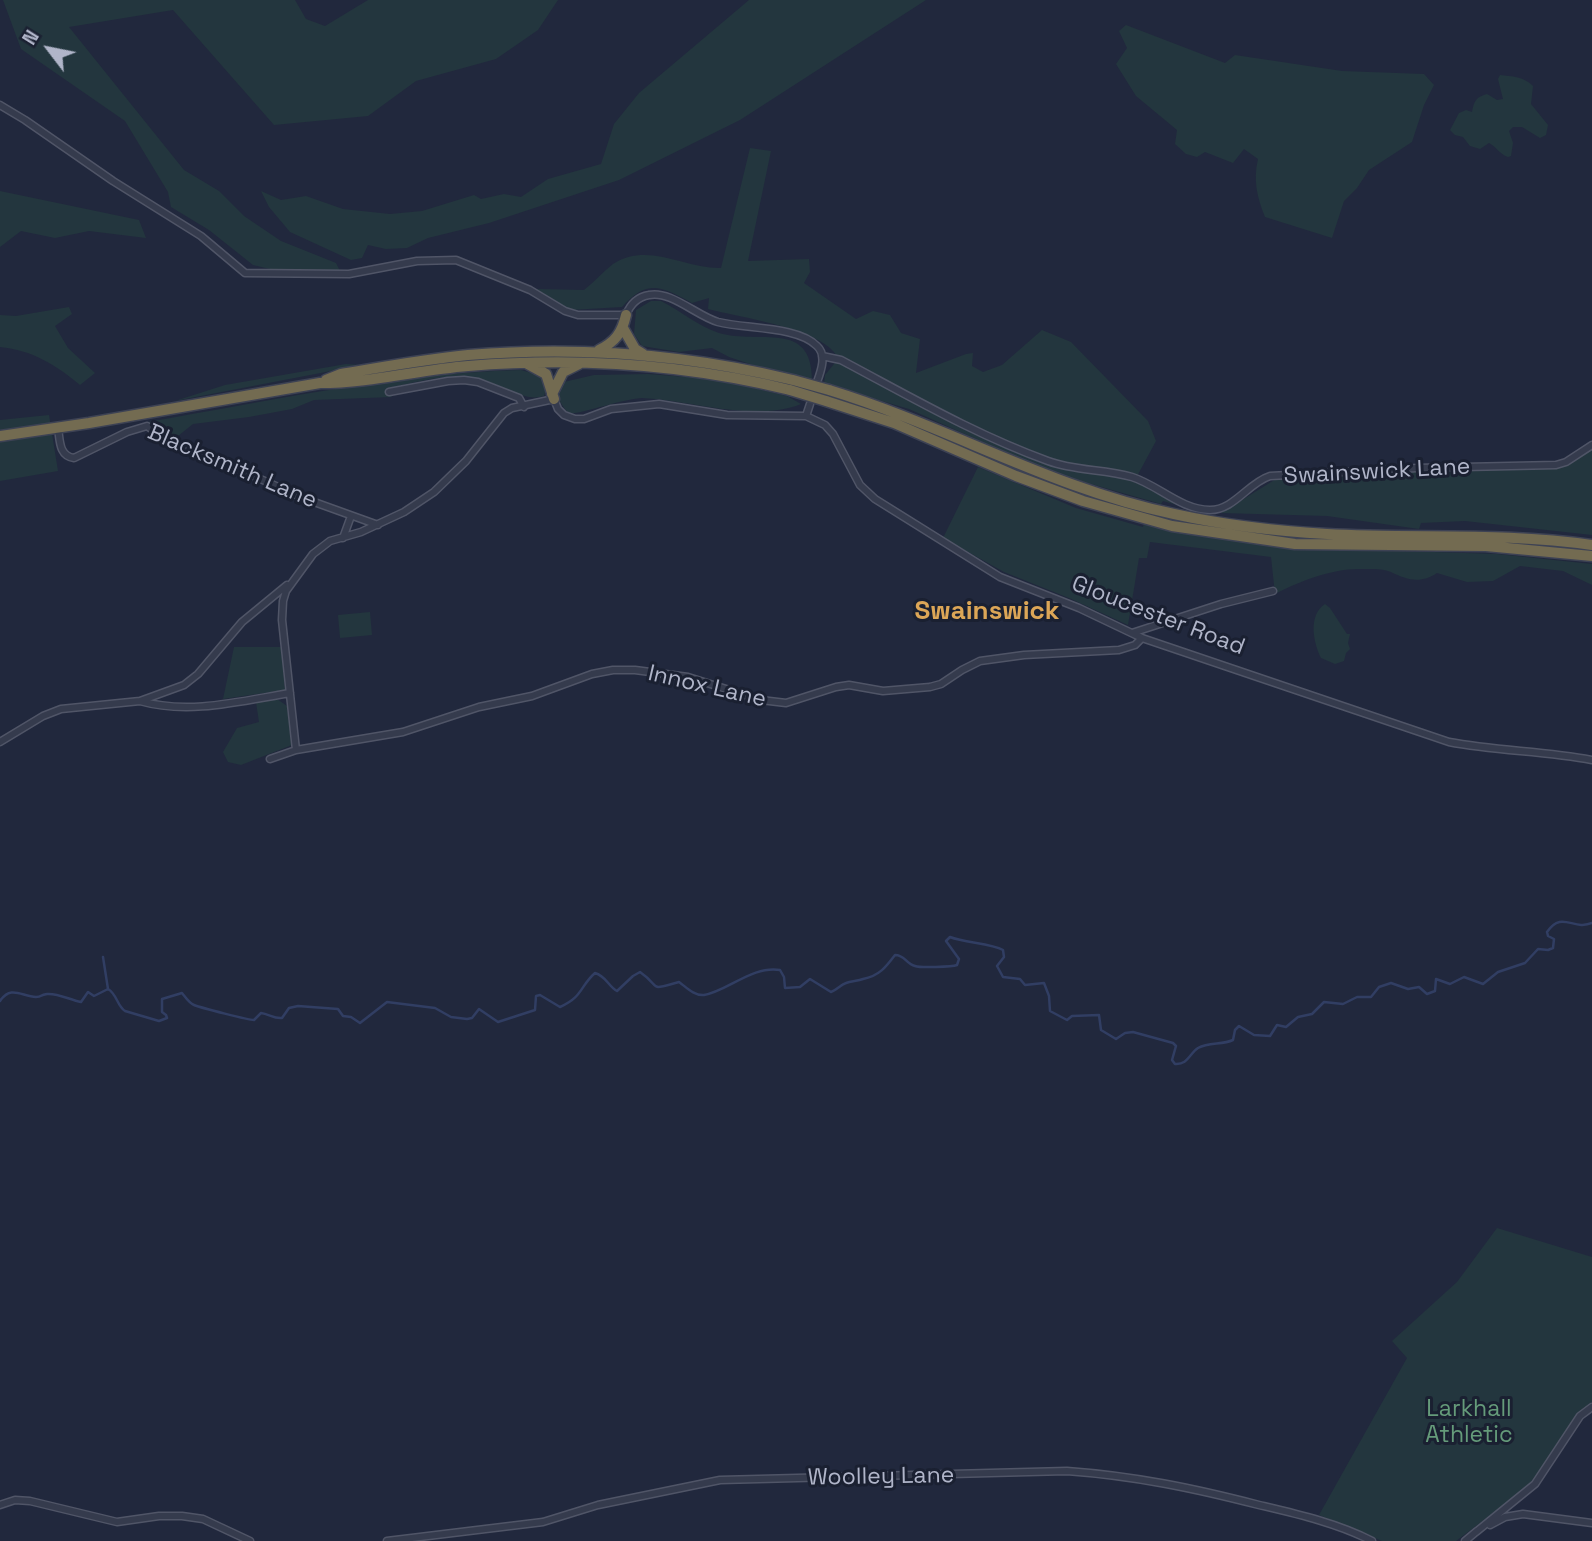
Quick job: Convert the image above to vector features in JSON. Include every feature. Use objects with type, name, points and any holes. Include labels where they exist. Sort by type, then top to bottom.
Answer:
[{"type":"highway","points":[[596,351],[609,345],[623,328],[626,315]]},
{"type":"highway","points":[[623,328],[635,349],[643,354]]},
{"type":"highway","points":[[320,383],[341,374],[465,356],[532,351],[643,354],[736,367],[828,396],[907,416],[1022,466],[1088,491],[1175,515],[1263,529],[1329,534],[1527,537],[1592,545]]},
{"type":"highway","points":[[0,436],[320,383],[344,383],[464,366],[524,362],[585,362],[688,370],[792,385]]},
{"type":"highway","points":[[524,362],[546,374],[553,397]]},
{"type":"highway","points":[[553,397],[563,372],[585,362]]},
{"type":"highway","points":[[828,396],[1016,476],[1083,501],[1172,526],[1295,544],[1486,546],[1592,556]]},
{"type":"street","points":[[0,105],[201,236],[245,272],[349,274],[417,261],[456,260],[530,290],[565,311],[578,315],[626,315],[635,301],[658,294],[709,319],[800,337],[817,345],[822,356],[817,382]]},
{"type":"street","name":"Swainswick Lane","points":[[822,356],[841,360],[971,429],[1048,461],[1071,468],[1130,477],[1182,502],[1209,510],[1229,504],[1260,480],[1270,477],[1418,468],[1556,465],[1566,462],[1592,445]]},
{"type":"street","points":[[389,392],[464,380],[478,382],[519,398],[524,407]]},
{"type":"street","points":[[0,741],[43,716],[61,709],[140,701],[184,685],[198,674],[242,622],[291,582],[320,548],[330,541],[378,525],[434,492],[466,461],[504,413],[512,408],[524,407],[553,397],[564,415],[584,419],[611,409],[659,404],[727,415],[806,416],[810,404]]},
{"type":"street","name":"Gloucester Road","points":[[806,416],[825,425],[833,434],[860,485],[875,499],[1000,577],[1079,608],[1142,638],[1449,741],[1592,760]]},
{"type":"street","name":"Blacksmith Lane","points":[[58,428],[62,453],[74,458],[127,432],[147,426],[177,446],[378,525]]},
{"type":"street","points":[[343,538],[351,516]]},
{"type":"street","points":[[291,582],[283,601],[282,620],[296,750]]},
{"type":"street","points":[[1132,633],[1221,604],[1273,591]]},
{"type":"street","name":"Innox Lane","points":[[270,760],[296,750],[403,732],[479,707],[532,696],[592,674],[613,670],[688,677],[761,700],[786,703],[849,685],[883,691],[930,687],[941,684],[980,661],[1024,655],[1119,650],[1135,645],[1142,638]]},
{"type":"street","points":[[140,701],[161,707],[202,707],[290,693]]},
{"type":"street","points":[[1465,1541],[1535,1484],[1580,1416],[1592,1407]]},
{"type":"street","name":"Woolley Lane","points":[[387,1541],[544,1522],[598,1505],[720,1480],[1067,1471],[1176,1484],[1317,1519],[1372,1541]]},
{"type":"street","points":[[0,1504],[15,1500],[30,1501],[117,1521],[183,1516],[215,1523],[250,1541]]},
{"type":"street","points":[[1476,1532],[1515,1514],[1534,1513],[1592,1523]]},
{"type":"green space","points":[[3,0],[295,0],[306,19],[325,26],[368,0],[558,0],[538,30],[496,59],[416,81],[368,116],[274,125],[173,10],[69,27],[184,170],[219,191],[244,216],[281,241],[336,263],[340,271],[274,270],[253,265],[209,230],[171,207],[168,192],[125,121],[21,49]]},
{"type":"green space","points":[[749,0],[926,0],[740,120],[619,180],[489,223],[428,238],[407,248],[386,249],[368,245],[362,258],[351,260],[290,232],[269,207],[261,191],[281,200],[306,196],[343,209],[390,214],[422,211],[474,195],[481,199],[504,194],[521,197],[548,179],[601,164],[614,124],[639,93]]},
{"type":"green space","points":[[1126,25],[1225,63],[1235,55],[1342,71],[1424,74],[1434,85],[1424,105],[1412,142],[1369,170],[1344,201],[1332,238],[1265,217],[1257,188],[1258,159],[1244,149],[1233,163],[1205,152],[1197,157],[1186,154],[1175,144],[1177,130],[1136,96],[1116,64],[1127,48],[1119,31]]},
{"type":"green space","points":[[1500,75],[1522,79],[1533,86],[1531,104],[1548,125],[1546,135],[1540,138],[1522,127],[1513,127],[1509,131],[1513,143],[1511,156],[1508,157],[1489,143],[1480,149],[1470,146],[1463,137],[1450,130],[1459,113],[1466,110],[1472,112],[1478,98],[1487,94],[1497,100],[1503,99],[1498,79]]},
{"type":"green space","points":[[750,148],[771,151],[748,261],[809,259],[810,272],[804,283],[856,319],[873,311],[890,315],[901,333],[920,339],[916,373],[973,353],[972,366],[983,372],[1002,365],[1042,330],[1071,342],[1148,421],[1156,441],[1135,480],[1191,509],[1163,501],[1161,504],[1049,472],[909,409],[824,384],[825,375],[838,359],[831,349],[800,332],[708,309],[709,298],[692,303],[656,288],[640,292],[622,307],[571,310],[536,289],[584,290],[613,264],[640,255],[721,268]]},
{"type":"green space","points":[[0,191],[139,220],[146,238],[89,231],[55,238],[21,231],[0,247]]},
{"type":"green space","points":[[651,301],[661,301],[719,333],[793,341],[803,349],[810,361],[812,380],[753,365],[712,348],[679,352],[642,346],[634,334],[636,310]]},
{"type":"green space","points":[[69,307],[72,314],[55,326],[68,348],[95,373],[80,385],[43,360],[23,351],[0,347],[0,315],[16,316]]},
{"type":"green space","points":[[346,364],[362,365],[175,401],[225,385]]},
{"type":"green space","points":[[521,370],[542,376],[547,387],[544,396],[530,397],[475,378],[450,377],[388,388],[392,397],[314,400],[292,409],[193,424],[173,440],[148,422],[381,382]]},
{"type":"green space","points":[[648,374],[713,379],[787,396],[801,404],[783,409],[743,411],[642,398],[569,413],[557,396],[564,382],[594,375]]},
{"type":"green space","points":[[49,415],[58,471],[0,481],[0,420]]},
{"type":"green space","points":[[1592,447],[1592,535],[1465,521],[1421,523],[1419,529],[1327,516],[1221,513],[1276,479],[1365,472],[1543,469],[1557,467]]},
{"type":"green space","points":[[978,467],[1076,508],[1143,527],[1144,523],[1310,548],[1497,554],[1592,564],[1592,585],[1563,571],[1520,566],[1493,581],[1467,582],[1437,573],[1425,579],[1414,580],[1384,570],[1358,569],[1315,577],[1275,594],[1271,557],[1150,542],[1147,558],[1139,558],[1128,625],[1004,572],[943,538]]},
{"type":"green space","points":[[1325,604],[1347,634],[1350,634],[1350,649],[1344,661],[1335,664],[1321,658],[1314,637],[1316,615]]},
{"type":"green space","points":[[370,612],[372,635],[340,638],[338,615]]},
{"type":"green space","points":[[234,647],[281,647],[285,690],[223,699]]},
{"type":"green space","points":[[277,699],[287,706],[292,745],[241,765],[228,762],[223,752],[237,728],[259,722],[256,702]]},
{"type":"green space","name":"Larkhall Athletic","points":[[1497,1228],[1592,1257],[1592,1402],[1580,1412],[1548,1464],[1529,1486],[1456,1541],[1382,1541],[1319,1515],[1407,1358],[1392,1341],[1457,1282]]},
{"type":"waterway","points":[[0,1001],[12,992],[36,997],[55,995],[81,1002],[88,992],[94,996],[108,989],[125,1011],[159,1021],[167,1018],[162,1012],[162,999],[182,993],[194,1005],[254,1020],[261,1013],[282,1018],[289,1008],[298,1006],[338,1009],[343,1016],[351,1017],[360,1023],[387,1002],[435,1008],[451,1017],[467,1019],[472,1018],[479,1009],[498,1022],[535,1010],[536,996],[540,995],[560,1007],[577,995],[595,973],[602,976],[617,991],[640,972],[658,987],[679,982],[694,993],[704,995],[760,971],[780,970],[785,988],[800,987],[810,979],[831,992],[846,983],[878,973],[895,955],[918,967],[957,965],[959,959],[946,941],[950,937],[1003,950],[1004,957],[997,966],[1003,977],[1020,979],[1025,985],[1044,983],[1049,996],[1050,1011],[1067,1020],[1072,1016],[1099,1015],[1101,1030],[1116,1039],[1125,1033],[1133,1032],[1173,1043],[1176,1046],[1172,1060],[1179,1064],[1186,1061],[1198,1048],[1233,1040],[1235,1030],[1239,1026],[1254,1035],[1270,1036],[1277,1025],[1286,1027],[1298,1017],[1312,1014],[1324,1002],[1343,1004],[1357,997],[1371,997],[1379,987],[1391,983],[1408,989],[1419,987],[1427,994],[1435,991],[1436,979],[1450,984],[1464,977],[1483,984],[1498,972],[1525,963],[1538,949],[1553,948],[1554,939],[1548,936],[1547,932],[1558,922],[1579,925],[1592,923]]},
{"type":"waterway","points":[[103,957],[108,989]]},
{"type":"district","name":"Swainswick","points":[[987,612]]}]
